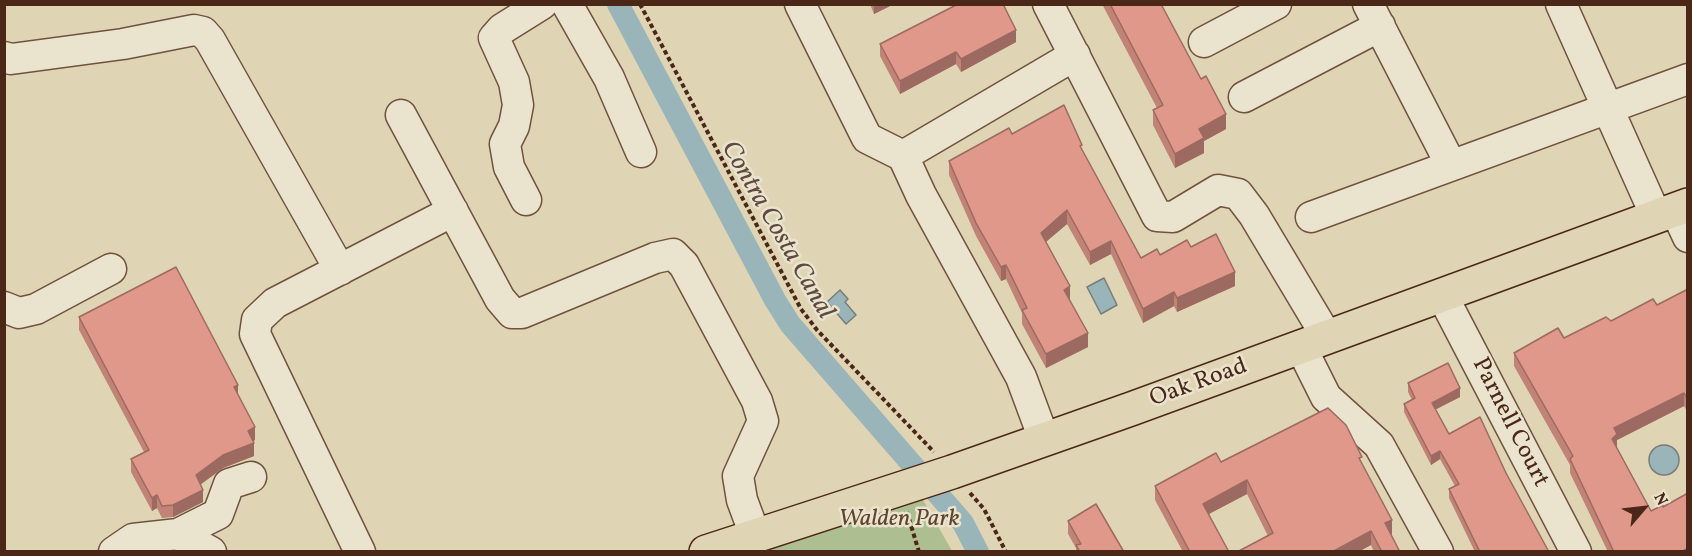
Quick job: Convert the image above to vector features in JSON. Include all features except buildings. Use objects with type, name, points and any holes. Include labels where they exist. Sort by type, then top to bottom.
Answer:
[{"type":"main road","name":"Oak Road","points":[[706,552],[1044,439],[1442,295],[1677,217]]},
{"type":"street","points":[[526,200],[509,167],[505,144],[514,126],[518,105],[513,82],[494,38],[502,29],[542,4]]},
{"type":"street","points":[[567,4],[609,78],[641,152]]},
{"type":"street","points":[[800,4],[867,138],[903,156],[921,195],[1021,377],[1044,439]]},
{"type":"street","points":[[1048,4],[1157,216],[1173,217],[1218,190],[1238,194],[1254,215],[1314,342],[1326,397],[1379,445],[1438,552]]},
{"type":"street","points":[[1204,42],[1276,4]]},
{"type":"street","points":[[1561,4],[1608,108],[1677,217]]},
{"type":"street","points":[[1244,97],[1374,15],[1451,165]]},
{"type":"street","points":[[4,57],[11,59],[123,44],[194,30],[203,33],[210,40],[340,270]]},
{"type":"street","points":[[903,156],[1075,55]]},
{"type":"street","points":[[1311,217],[1688,79]]},
{"type":"street","points":[[401,115],[500,299],[512,312],[522,313],[655,258],[673,254],[679,260],[757,401],[763,421],[738,476],[742,500],[755,535]]},
{"type":"street","points":[[360,552],[255,334],[257,320],[275,303],[453,211]]},
{"type":"street","points":[[4,307],[19,313],[36,309],[111,269]]},
{"type":"street","name":"Parnell Court","points":[[1442,295],[1576,552]]},
{"type":"street","points":[[114,552],[133,539],[178,534],[218,514],[229,484],[251,477]]},
{"type":"street","points":[[178,534],[211,552]]},
{"type":"path","points":[[640,4],[801,309],[817,330],[924,440]]},
{"type":"path","points":[[907,486],[919,552]]},
{"type":"path","points":[[980,504],[1006,552]]},
{"type":"green space","name":"Walden Park","points":[[914,484],[952,551],[706,552]]},
{"type":"water","points":[[1104,278],[1117,305],[1101,314],[1087,287]]},
{"type":"water","points":[[840,290],[848,299],[845,302],[856,315],[846,324],[827,302]]},
{"type":"water","points":[[1664,445],[1670,446],[1678,454],[1678,466],[1670,474],[1664,475],[1658,474],[1650,466],[1649,460],[1650,454],[1658,446]]},
{"type":"waterway","name":"Contra Costa Canal","points":[[618,4],[775,300],[790,324],[963,523],[978,552]]}]
